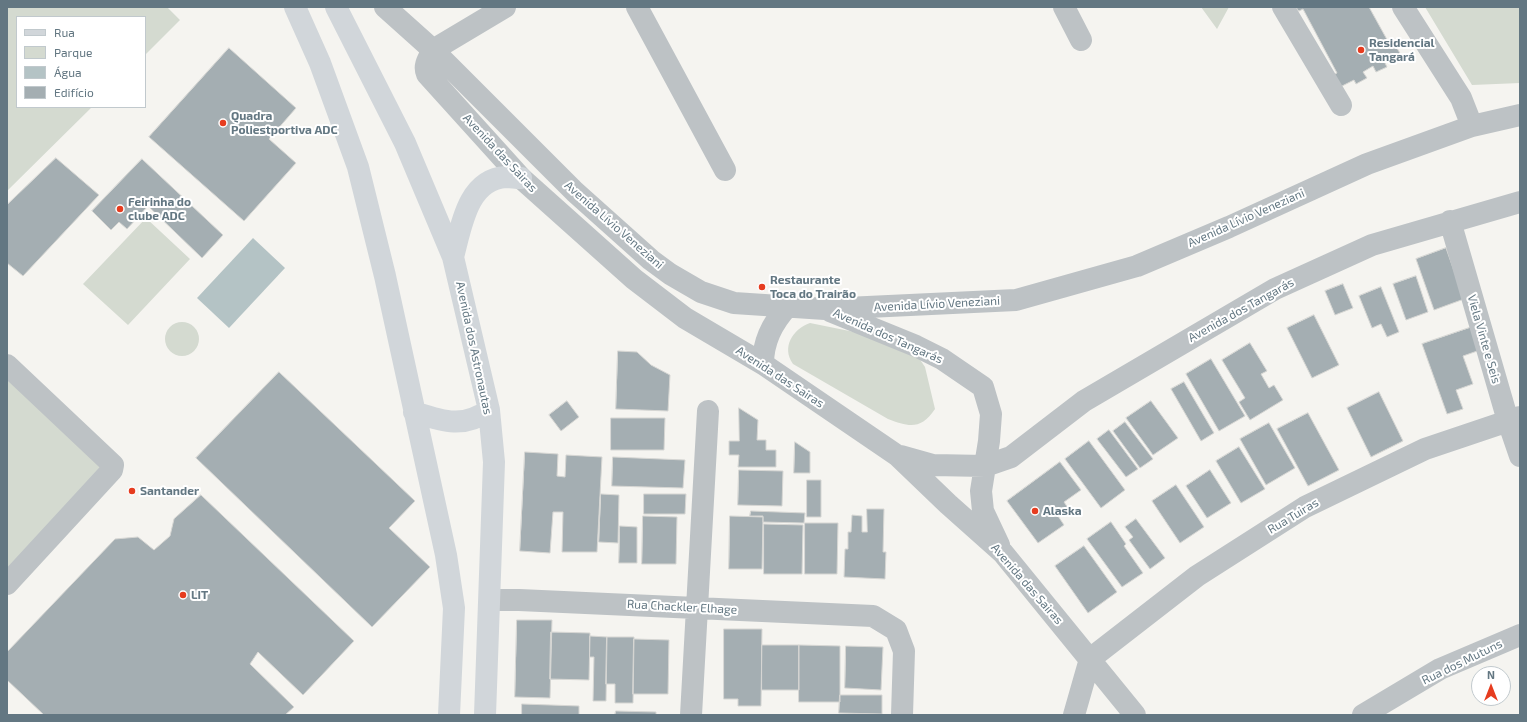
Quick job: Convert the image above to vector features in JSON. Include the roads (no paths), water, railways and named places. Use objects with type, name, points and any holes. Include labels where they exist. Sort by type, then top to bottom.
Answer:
[{"type":"main road","points":[[295,7],[320,63],[358,167],[385,276],[446,554],[454,608],[449,715]]},
{"type":"main road","name":"Avenida dos Astronautas","points":[[336,7],[405,143],[453,256],[489,410],[494,462],[485,715]]},
{"type":"main road","points":[[453,256],[469,203],[482,186],[491,181],[505,177],[521,178]]},
{"type":"main road","points":[[414,412],[438,420],[466,421],[478,418],[489,410]]},
{"type":"street","name":"Avenida Lívio Veneziani","points":[[385,7],[433,50],[575,192],[651,260],[670,274],[702,292],[734,303],[825,309],[1016,300],[1138,266],[1229,227],[1367,164],[1472,126],[1520,115]]},
{"type":"street","points":[[433,50],[505,7]]},
{"type":"street","points":[[637,7],[725,170]]},
{"type":"street","points":[[1064,7],[1081,40]]},
{"type":"street","points":[[1283,7],[1341,105]]},
{"type":"street","points":[[1403,7],[1461,98],[1472,126]]},
{"type":"street","name":"Avenida das Sairas","points":[[433,50],[426,65],[425,69],[427,74],[521,178],[634,279],[685,318],[763,364],[898,456],[948,504],[1003,553],[1135,715]]},
{"type":"street","name":"Avenida dos Tangarás","points":[[898,456],[933,465],[985,466],[1010,457],[1084,401],[1275,289],[1372,245],[1450,221],[1520,202]]},
{"type":"street","name":"Viela Vinte e Seis","points":[[1450,221],[1514,419],[1520,456]]},
{"type":"street","points":[[763,364],[763,352],[771,328],[777,318],[788,306]]},
{"type":"street","name":"Avenida dos Tangarás","points":[[825,309],[916,346],[942,359],[983,387],[991,414],[981,491],[983,511],[1003,553]]},
{"type":"street","points":[[7,365],[113,465],[112,470],[7,584]]},
{"type":"street","points":[[691,715],[708,411]]},
{"type":"street","name":"Rua Tuiras","points":[[1090,659],[1196,576],[1305,507],[1425,449],[1514,419]]},
{"type":"street","name":"Rua Chackler Elhage","points":[[490,600],[519,600],[873,616],[896,630],[904,651],[902,715]]},
{"type":"street","name":"Rua dos Mutuns","points":[[1363,715],[1440,669],[1520,635]]},
{"type":"street","points":[[1074,715],[1090,659]]},
{"type":"water","points":[[253,238],[285,268],[229,328],[197,298]]},
{"type":"place","name":"Residencial Tangará","points":[[1361,50]]},
{"type":"place","name":"Quadra Poliestportiva ADC","points":[[223,123]]},
{"type":"place","name":"Feirinha do clube ADC","points":[[120,209]]},
{"type":"place","name":"Restaurante Toca do Trairão","points":[[762,287]]},
{"type":"place","name":"Santander","points":[[132,491]]},
{"type":"place","name":"Alaska","points":[[1035,511]]},
{"type":"place","name":"LIT","points":[[183,595]]}]
